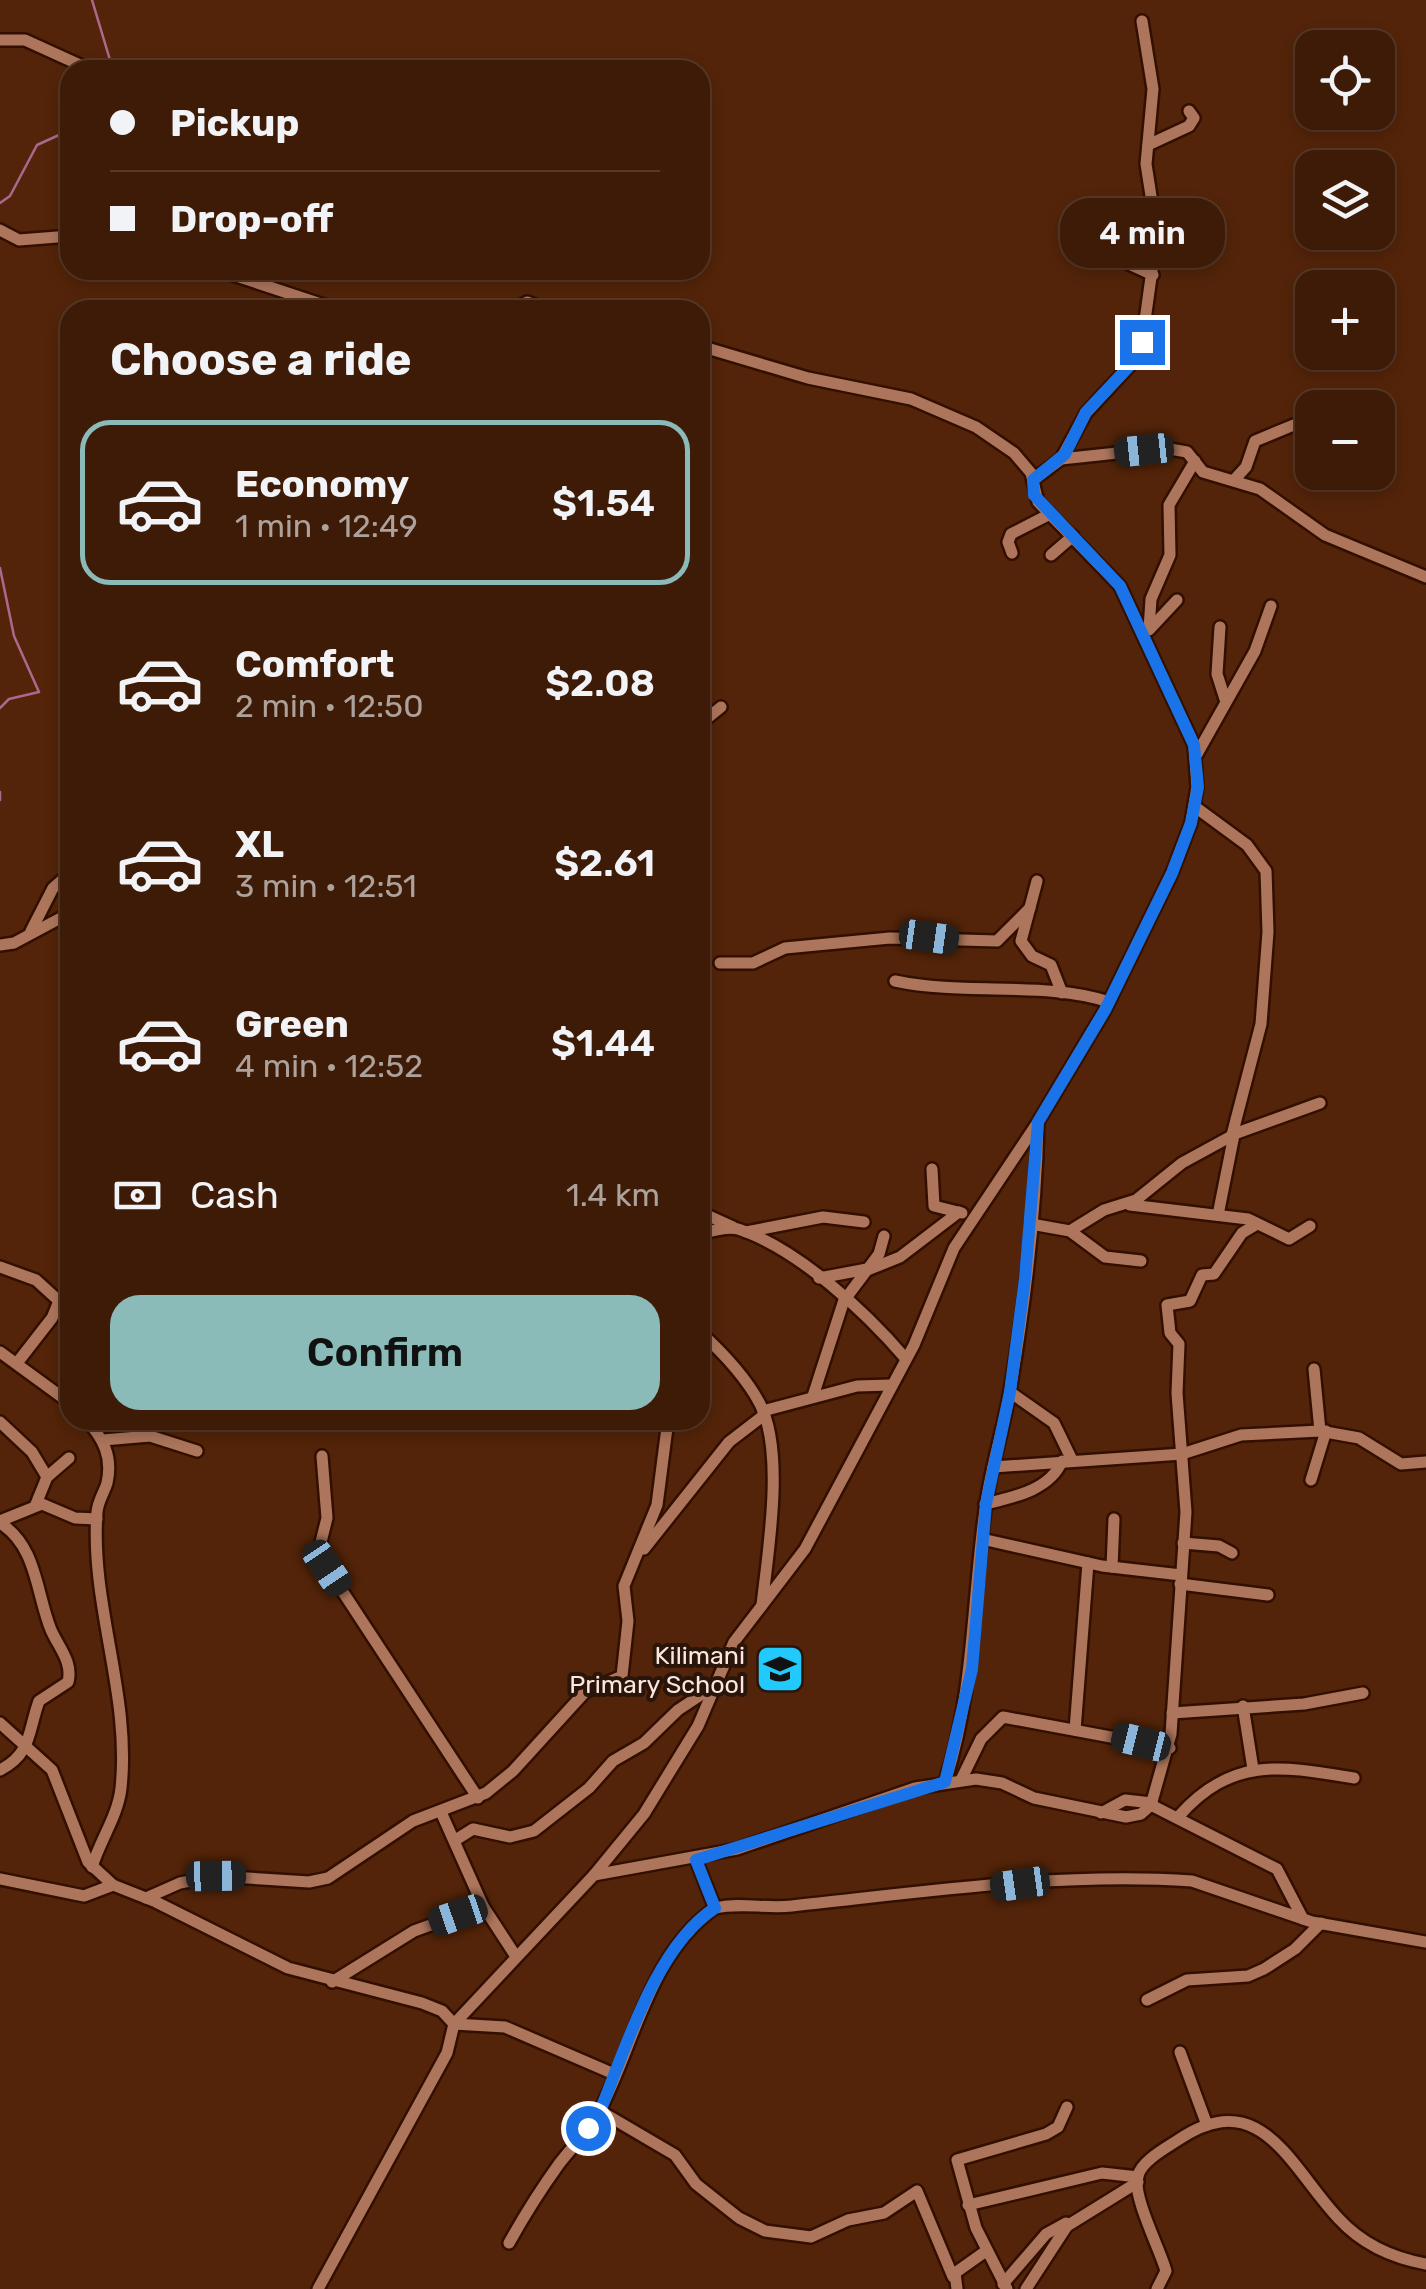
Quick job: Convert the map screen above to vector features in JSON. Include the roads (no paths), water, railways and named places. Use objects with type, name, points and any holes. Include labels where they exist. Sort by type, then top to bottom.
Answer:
[{"type":"street","points":[[1033,480],[1061,459],[1086,412],[1135,360],[1148,316],[1156,244],[1148,146],[1152,89],[1142,20]]},
{"type":"street","points":[[0,40],[25,40],[69,60]]},
{"type":"street","points":[[1148,146],[1190,126],[1194,118],[1189,111]]},
{"type":"street","points":[[0,230],[20,240],[60,237]]},
{"type":"street","points":[[1070,230],[1096,249],[1153,275]]},
{"type":"street","points":[[1139,233],[1156,244]]},
{"type":"street","points":[[248,280],[309,300]]},
{"type":"street","points":[[710,349],[808,378],[882,390],[926,404],[997,440],[1026,466],[1038,502],[1120,586],[1196,756]]},
{"type":"street","points":[[1234,480],[1246,467],[1255,441],[1295,424]]},
{"type":"street","points":[[1061,459],[1164,448],[1187,452],[1204,472],[1282,501],[1325,535],[1426,578]]},
{"type":"street","points":[[1145,644],[1151,599],[1170,555],[1169,504],[1195,461]]},
{"type":"street","points":[[1012,553],[1008,542],[1011,534],[1050,514]]},
{"type":"street","points":[[1051,555],[1073,536]]},
{"type":"street","points":[[1149,629],[1177,600]]},
{"type":"street","points":[[318,2289],[446,2053],[454,2024],[594,1875],[656,1796],[719,1684],[734,1642],[805,1549],[906,1359],[966,1214],[1038,1122],[1108,1002],[1172,873],[1194,806],[1196,756],[1255,650],[1271,606]]},
{"type":"street","points":[[1220,626],[1216,674],[1225,700]]},
{"type":"street","points":[[710,716],[721,707]]},
{"type":"street","points":[[1194,806],[1247,844],[1266,871],[1268,932],[1261,1024],[1218,1215]]},
{"type":"street","points":[[1037,881],[1022,928],[1023,948],[1051,965],[1062,993]]},
{"type":"street","points":[[32,931],[53,888],[60,882]]},
{"type":"street","points":[[720,962],[753,963],[785,948],[890,938],[998,941],[1030,908]]},
{"type":"street","points":[[0,945],[60,918]]},
{"type":"street","points":[[895,981],[967,992],[1062,993],[1108,1002]]},
{"type":"street","points":[[1126,1205],[1182,1163],[1233,1135],[1320,1102]]},
{"type":"street","points":[[945,1782],[972,1669],[986,1504],[1010,1392],[1031,1224],[1038,1122]]},
{"type":"street","points":[[932,1169],[934,1206],[966,1214]]},
{"type":"street","points":[[1070,1231],[1104,1210],[1126,1205],[1218,1215],[1257,1224],[1289,1239],[1310,1226]]},
{"type":"street","points":[[819,1278],[866,1270],[900,1257],[966,1214]]},
{"type":"street","points":[[710,1216],[819,1278],[846,1298],[906,1359]]},
{"type":"street","points":[[710,1233],[823,1217],[864,1222]]},
{"type":"street","points":[[1031,1224],[1070,1231],[1104,1257],[1141,1260]]},
{"type":"street","points":[[594,1875],[696,1860],[945,1782],[1002,1783],[1034,1798],[1133,1817],[1151,1804],[1170,1748],[1184,1543],[1176,1393],[1179,1344],[1170,1332],[1167,1305],[1190,1301],[1202,1275],[1214,1274],[1242,1233],[1257,1224]]},
{"type":"street","points":[[813,1396],[846,1298],[879,1254],[884,1236]]},
{"type":"street","points":[[0,1267],[36,1280],[58,1301],[52,1318],[7,1360],[60,1396]]},
{"type":"street","points":[[710,1343],[747,1384],[764,1413],[772,1450],[762,1605]]},
{"type":"street","points":[[1311,1480],[1323,1431],[1314,1369]]},
{"type":"street","points":[[631,1564],[728,1442],[764,1413],[857,1386],[891,1385]]},
{"type":"street","points":[[1010,1392],[1054,1424],[1067,1460]]},
{"type":"street","points":[[0,1422],[32,1452],[48,1477]]},
{"type":"street","points":[[92,1867],[121,1784],[118,1686],[100,1597],[97,1519],[107,1478],[103,1440],[94,1430]]},
{"type":"street","points":[[146,1898],[180,1883],[216,1876],[322,1881],[407,1825],[478,1798],[513,1771],[585,1692],[624,1674],[628,1621],[624,1590],[656,1505],[667,1430]]},
{"type":"street","points":[[993,1467],[1182,1454],[1241,1435],[1323,1431],[1359,1438],[1401,1464],[1426,1462]]},
{"type":"street","points":[[103,1440],[150,1436],[196,1450]]},
{"type":"street","points":[[322,1456],[327,1518],[318,1554],[478,1798]]},
{"type":"street","points":[[36,1504],[48,1477],[68,1458]]},
{"type":"street","points":[[986,1504],[1044,1484],[1067,1460]]},
{"type":"street","points":[[0,1770],[14,1763],[28,1747],[38,1701],[68,1682],[70,1672],[50,1628],[32,1564],[16,1536],[0,1522],[36,1504],[49,1504],[76,1518],[97,1519]]},
{"type":"street","points":[[1112,1567],[1114,1519]]},
{"type":"street","points":[[982,1539],[1088,1563],[1268,1595]]},
{"type":"street","points":[[1184,1543],[1219,1546],[1232,1553]]},
{"type":"street","points":[[1076,1730],[1088,1563]]},
{"type":"street","points":[[457,1839],[474,1829],[510,1837],[534,1831],[589,1788],[613,1761],[644,1743],[678,1710],[719,1684]]},
{"type":"street","points":[[1172,1712],[1304,1704],[1363,1693]]},
{"type":"street","points":[[1243,1706],[1254,1770]]},
{"type":"street","points":[[961,1780],[981,1740],[1003,1717],[1042,1728],[1076,1730],[1170,1748]]},
{"type":"street","points":[[0,1723],[58,1779],[92,1867],[113,1885],[275,1963],[332,1982],[422,2003],[442,2011],[454,2024],[504,2028],[614,2074]]},
{"type":"street","points":[[1179,1816],[1218,1782],[1254,1770],[1354,1778]]},
{"type":"street","points":[[1151,1804],[1277,1869],[1303,1920]]},
{"type":"street","points":[[441,1812],[457,1839],[483,1906],[515,1955]]},
{"type":"street","points":[[696,1860],[715,1908]]},
{"type":"street","points":[[0,1879],[84,1896],[113,1885]]},
{"type":"street","points":[[509,2243],[600,2111],[670,1960],[689,1932],[715,1908],[782,1907],[1078,1880],[1172,1879],[1192,1880],[1303,1920],[1426,1942]]},
{"type":"street","points":[[332,1982],[414,1931],[483,1906]]},
{"type":"street","points":[[1147,2000],[1187,1980],[1248,1976],[1264,1969],[1295,1949],[1320,1924]]},
{"type":"street","points":[[1180,2052],[1206,2125]]},
{"type":"street","points":[[1067,2107],[1058,2127],[1046,2134],[957,2160],[968,2205],[1005,2286],[1046,2234],[1070,2224]]},
{"type":"street","points":[[600,2111],[676,2155],[696,2184],[739,2218],[777,2234],[811,2237],[826,2233],[848,2220],[884,2213],[917,2191],[955,2283],[986,2251]]},
{"type":"street","points":[[1026,2289],[1058,2234],[1070,2224],[1138,2180],[1148,2162],[1206,2125],[1238,2120],[1259,2127],[1342,2222],[1382,2252],[1426,2264]]},
{"type":"street","points":[[968,2205],[1102,2173],[1138,2180]]},
{"type":"street","points":[[1138,2180],[1166,2270],[1157,2289]]},
{"type":"waterway","points":[[92,0],[110,60]]},
{"type":"waterway","points":[[0,203],[10,196],[37,145],[60,135]]},
{"type":"waterway","points":[[0,568],[14,636],[39,692],[9,699],[0,708]]},
{"type":"waterway","points":[[0,792],[0,800]]},
{"type":"place","name":"Kilimani Primary School","points":[[780,1669]]}]
